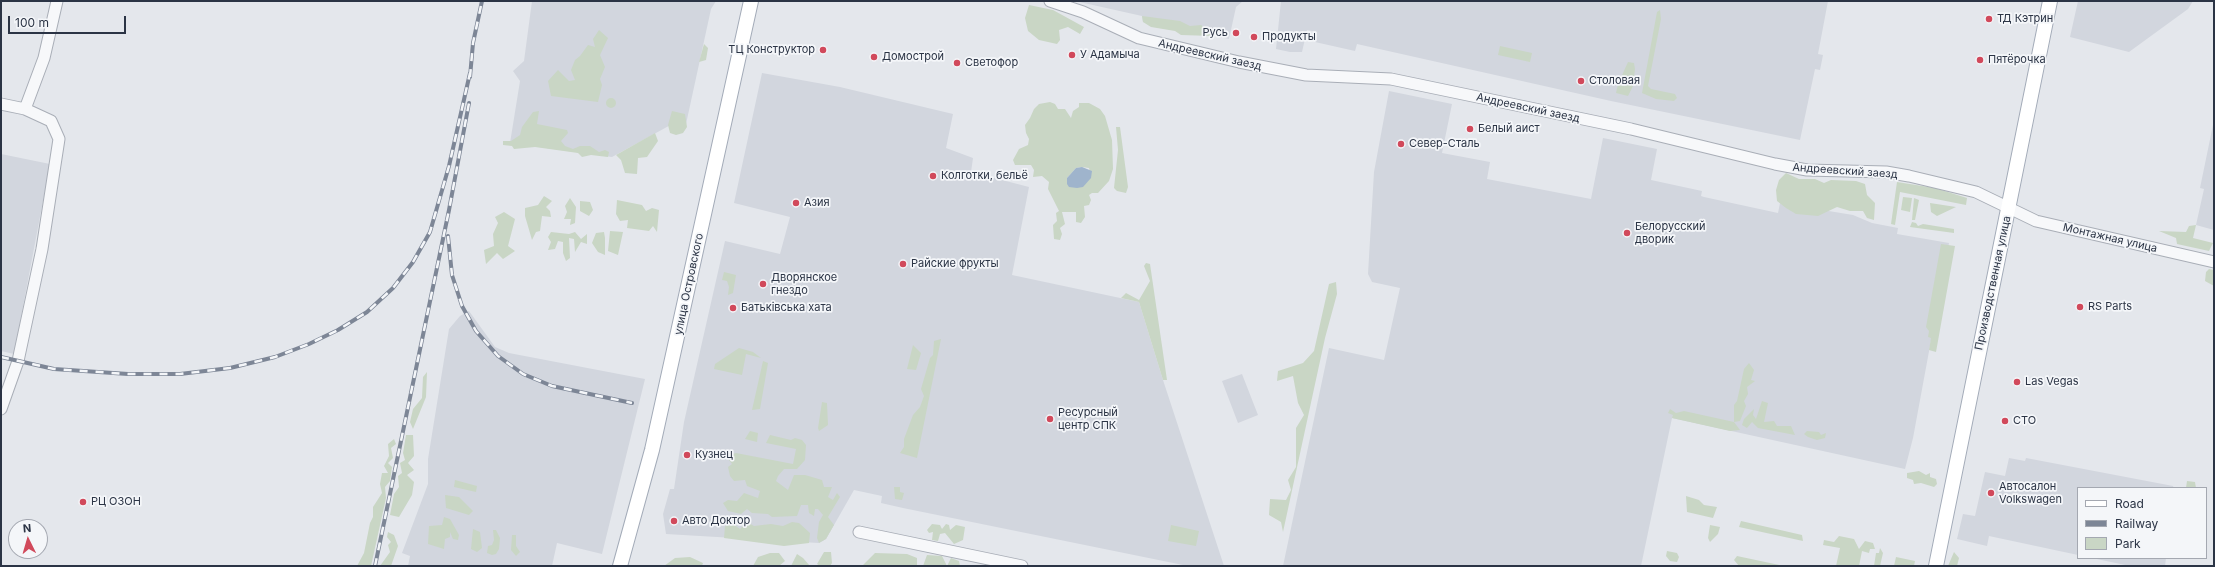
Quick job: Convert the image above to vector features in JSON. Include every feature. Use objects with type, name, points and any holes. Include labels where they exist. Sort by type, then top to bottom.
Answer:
[{"type":"main road","name":"улица Островского","points":[[620,566],[652,450],[751,1]]},
{"type":"main road","name":"Производственная улица","points":[[1936,566],[2050,1]]},
{"type":"street","points":[[25,109],[44,58],[57,1]]},
{"type":"street","name":"Андреевский заезд","points":[[1050,1],[1083,12],[1139,38],[1240,62],[1306,75],[1336,78],[1391,79],[1631,129],[1775,164],[1814,170],[1886,172],[1909,176],[1976,192],[1989,197],[2008,209]]},
{"type":"street","points":[[1,104],[25,109],[51,121],[59,139],[42,249],[18,361],[1,409]]},
{"type":"street","name":"Монтажная улица","points":[[2008,209],[2036,221],[2214,262]]},
{"type":"street","points":[[859,532],[1022,566]]},
{"type":"shaded area","points":[[532,1],[716,1],[711,9],[686,124],[676,122],[612,157],[510,143],[520,81],[513,71],[524,61]]},
{"type":"shaded area","points":[[1075,1],[1243,1],[1236,7],[1229,39],[1143,22],[1142,16]]},
{"type":"shaded area","points":[[1281,1],[1828,1],[1818,54],[1823,55],[1820,70],[1815,69],[1800,140],[1611,101],[1357,44],[1355,51],[1315,42],[1317,32],[1307,30],[1302,52],[1290,52],[1276,49]]},
{"type":"shaded area","points":[[2078,1],[2193,1],[2188,9],[2129,52],[2070,37]]},
{"type":"shaded area","points":[[762,73],[840,87],[953,114],[946,148],[973,158],[971,172],[1029,187],[1012,275],[1139,302],[1224,566],[1188,566],[903,508],[881,503],[882,496],[854,490],[826,539],[819,543],[666,534],[663,514],[670,489],[674,489],[684,422],[725,241],[780,254],[790,217],[734,203]]},
{"type":"shaded area","points":[[1389,91],[1452,104],[1442,153],[1490,162],[1487,179],[1591,199],[1603,138],[1657,149],[1651,180],[1702,191],[1701,196],[1704,197],[1778,213],[1780,203],[1853,215],[1872,223],[1898,228],[1897,234],[1949,243],[1913,438],[1905,469],[1672,418],[1641,566],[1283,566],[1329,348],[1384,360],[1400,288],[1372,282],[1368,274],[1374,172]]},
{"type":"shaded area","points":[[2214,120],[2214,230],[2196,225],[2204,189],[2200,188]]},
{"type":"shaded area","points":[[1,154],[50,164],[14,354],[1,351]]},
{"type":"shaded area","points":[[469,311],[495,347],[509,353],[645,379],[602,554],[557,543],[552,566],[408,566],[410,556],[402,553],[428,484],[428,459],[449,329],[460,316]]},
{"type":"shaded area","points":[[1242,374],[1258,415],[1238,423],[1222,381]]},
{"type":"shaded area","points":[[2009,458],[2025,461],[2026,458],[2174,487],[2077,487],[2077,555],[1989,536],[1987,546],[1957,539],[1963,514],[1975,516],[1985,472],[2005,476]]},
{"type":"shaded area","points":[[2097,559],[2166,559],[2165,566],[2130,566]]},
{"type":"green space","points":[[1029,5],[1053,10],[1084,27],[1080,34],[1068,27],[1059,30],[1060,40],[1057,44],[1039,40],[1028,31],[1025,18]]},
{"type":"green space","points":[[1660,10],[1661,19],[1648,86],[1651,89],[1675,94],[1677,98],[1674,101],[1656,99],[1642,93],[1657,12]]},
{"type":"green space","points":[[1142,16],[1180,21],[1190,26],[1201,25],[1210,31],[1212,36],[1181,35],[1175,31],[1151,27],[1143,22]]},
{"type":"green space","points":[[599,30],[608,38],[600,55],[605,67],[600,79],[602,85],[598,102],[551,96],[548,81],[558,70],[569,81],[575,80],[571,70],[575,60],[588,45],[595,47],[593,39]]},
{"type":"green space","points":[[704,44],[708,48],[706,60],[699,62]]},
{"type":"green space","points":[[1500,46],[1532,53],[1530,62],[1498,55]]},
{"type":"green space","points":[[1628,62],[1634,63],[1635,69],[1633,86],[1628,96],[1616,93],[1618,84]]},
{"type":"green space","points":[[609,98],[613,98],[615,99],[615,107],[609,108],[606,105],[606,101]]},
{"type":"green space","points":[[1050,102],[1055,104],[1058,109],[1065,109],[1071,118],[1073,111],[1079,107],[1079,103],[1089,103],[1100,109],[1105,116],[1112,140],[1113,169],[1109,181],[1098,193],[1092,193],[1089,195],[1091,200],[1089,205],[1084,206],[1085,217],[1081,223],[1076,222],[1076,212],[1062,212],[1065,224],[1060,228],[1062,234],[1060,240],[1054,239],[1053,225],[1057,221],[1056,213],[1059,211],[1048,189],[1049,182],[1042,176],[1033,177],[1034,170],[1031,165],[1015,165],[1013,160],[1019,149],[1028,145],[1029,139],[1026,133],[1025,125],[1034,109],[1039,104]],"holes":[[[1076,168],[1089,168],[1091,178],[1067,178]]]},
{"type":"green space","points":[[539,111],[537,124],[567,130],[568,133],[561,141],[565,146],[573,149],[580,146],[590,146],[599,152],[605,150],[609,152],[608,157],[591,155],[582,157],[578,153],[535,147],[514,149],[512,146],[503,145],[503,141],[511,141],[520,135],[522,127],[533,112]]},
{"type":"green space","points":[[672,111],[685,114],[687,127],[683,133],[676,135],[670,133],[668,125]]},
{"type":"green space","points":[[1116,127],[1120,127],[1128,187],[1126,193],[1117,191],[1114,188],[1118,150]]},
{"type":"green space","points":[[655,133],[658,141],[647,157],[638,158],[637,174],[625,173],[621,160],[616,155]]},
{"type":"green space","points":[[1786,173],[1799,179],[1815,179],[1824,183],[1831,180],[1856,181],[1865,184],[1867,195],[1875,203],[1874,220],[1867,218],[1863,211],[1850,211],[1837,207],[1818,216],[1796,214],[1777,201],[1776,190],[1779,180]]},
{"type":"green space","points":[[1897,182],[1935,188],[1967,198],[1966,205],[1900,192],[1895,225],[1891,224]]},
{"type":"green space","points":[[544,196],[552,201],[546,207],[550,211],[551,217],[542,216],[540,231],[536,232],[532,240],[525,216],[525,208],[538,205]]},
{"type":"green space","points":[[1903,197],[1912,198],[1910,212],[1901,210]]},
{"type":"green space","points":[[570,198],[576,207],[575,223],[570,225],[571,219],[564,219],[567,212],[565,206]]},
{"type":"green space","points":[[1914,198],[1919,200],[1915,220],[1912,220]]},
{"type":"green space","points":[[617,200],[642,205],[646,211],[652,208],[659,210],[657,232],[653,226],[649,231],[627,228],[628,220],[620,221],[616,214]]},
{"type":"green space","points":[[580,201],[590,202],[593,210],[589,216],[580,211]]},
{"type":"green space","points":[[1930,203],[1956,207],[1937,216],[1931,212]]},
{"type":"green space","points":[[504,212],[515,219],[508,246],[515,251],[503,259],[497,253],[486,264],[484,250],[494,246],[493,234],[498,223],[495,217]]},
{"type":"green space","points":[[1912,222],[1916,223],[1918,226],[1923,224],[1954,229],[1954,233],[1910,227]]},
{"type":"green space","points":[[2196,225],[2193,238],[2213,243],[2209,251],[2177,244],[2176,238],[2159,231],[2186,232],[2189,226]]},
{"type":"green space","points":[[610,231],[623,232],[618,255],[608,251]]},
{"type":"green space","points":[[551,232],[569,234],[575,232],[581,239],[587,234],[587,244],[581,242],[575,252],[574,239],[569,238],[570,258],[566,261],[563,253],[563,242],[558,241],[555,249],[548,250],[551,242],[548,237]]},
{"type":"green space","points":[[604,232],[605,255],[598,252],[592,243],[596,233]]},
{"type":"green space","points":[[1941,244],[1955,246],[1936,352],[1929,350],[1931,338],[1928,337],[1929,331],[1926,327]]},
{"type":"green space","points":[[1146,263],[1150,264],[1167,380],[1163,380],[1139,302],[1121,298],[1126,293],[1139,300],[1150,281],[1144,266]]},
{"type":"green space","points":[[2209,269],[2214,270],[2214,286],[2205,281],[2206,272]]},
{"type":"green space","points":[[724,272],[736,275],[733,293],[728,295],[729,287],[727,281],[722,280]]},
{"type":"green space","points":[[1336,282],[1337,294],[1325,338],[1283,532],[1281,522],[1269,515],[1270,499],[1286,500],[1291,490],[1288,480],[1296,467],[1296,428],[1304,415],[1298,403],[1293,376],[1277,381],[1278,371],[1303,363],[1314,351],[1329,284]]},
{"type":"green space","points":[[941,339],[917,458],[900,453],[904,447],[904,439],[913,415],[920,407],[924,396],[921,389],[930,358],[933,355],[934,341]]},
{"type":"green space","points":[[913,345],[921,353],[916,370],[907,369]]},
{"type":"green space","points":[[739,348],[753,352],[761,358],[746,354],[742,375],[714,369],[715,364]]},
{"type":"green space","points":[[763,361],[768,363],[760,409],[752,410]]},
{"type":"green space","points":[[1749,363],[1754,370],[1751,380],[1755,381],[1747,387],[1748,394],[1744,401],[1746,406],[1740,421],[1734,422],[1734,405],[1737,401],[1744,369]]},
{"type":"green space","points":[[427,372],[426,397],[413,429],[410,422],[413,409],[422,398],[423,377]]},
{"type":"green space","points":[[1762,401],[1768,403],[1764,422],[1774,421],[1777,426],[1791,426],[1795,435],[1758,428],[1752,422],[1747,428],[1742,425],[1744,419],[1754,409],[1753,415],[1756,419]]},
{"type":"green space","points":[[822,402],[827,403],[828,425],[819,431],[818,428]]},
{"type":"green space","points":[[1670,409],[1676,413],[1684,411],[1734,422],[1740,430],[1730,431],[1672,418],[1673,415],[1668,413]]},
{"type":"green space","points":[[750,431],[758,433],[757,442],[745,439]]},
{"type":"green space","points":[[1807,431],[1819,432],[1821,435],[1826,433],[1825,438],[1817,440],[1808,437],[1804,434]]},
{"type":"green space","points":[[406,435],[413,435],[414,456],[408,463],[414,470],[407,475],[414,482],[412,495],[399,517],[390,515],[394,494],[399,487],[398,476],[402,473],[400,463],[405,460],[403,453]]},
{"type":"green space","points":[[770,435],[791,440],[795,438],[802,440],[806,445],[805,460],[797,469],[784,469],[776,481],[788,490],[794,475],[805,475],[822,480],[824,487],[832,487],[828,497],[833,500],[837,493],[840,497],[828,517],[834,525],[826,539],[819,543],[817,538],[819,522],[823,515],[818,509],[815,509],[814,516],[809,513],[808,505],[801,505],[797,516],[772,517],[768,514],[752,513],[747,509],[741,514],[728,511],[723,503],[728,500],[737,501],[744,493],[758,498],[760,491],[747,486],[745,480],[734,481],[730,476],[728,467],[732,464],[726,456],[736,453],[793,464],[796,449],[766,443]]},
{"type":"green space","points":[[394,439],[396,444],[391,448],[393,458],[388,463],[392,467],[390,481],[385,487],[386,498],[371,566],[357,566],[364,553],[370,523],[373,517],[373,507],[382,493],[380,484],[382,473],[388,473],[384,466],[389,456],[388,444]]},
{"type":"green space","points":[[1919,471],[1926,475],[1930,473],[1930,477],[1936,479],[1937,484],[1934,487],[1921,483],[1914,484],[1913,480],[1907,478],[1907,473]]},
{"type":"green space","points":[[455,480],[477,486],[476,492],[454,487]]},
{"type":"green space","points":[[2187,481],[2195,482],[2196,487],[2186,487]]},
{"type":"green space","points":[[894,487],[900,487],[900,492],[904,493],[902,500],[895,499]]},
{"type":"green space","points":[[445,495],[459,497],[473,511],[469,515],[446,508]]},
{"type":"green space","points":[[1686,496],[1699,500],[1704,505],[1717,507],[1713,518],[1687,512]]},
{"type":"green space","points":[[444,517],[450,519],[459,535],[458,540],[453,539],[450,532],[450,537],[445,539],[444,549],[428,544],[429,526],[442,525]]},
{"type":"green space","points":[[1741,521],[1802,535],[1803,541],[1739,527]]},
{"type":"green space","points":[[747,522],[754,526],[771,524],[783,526],[792,522],[799,523],[810,533],[809,543],[784,546],[724,538],[725,526],[733,524],[740,529]]},
{"type":"green space","points":[[932,524],[940,525],[942,529],[946,524],[949,525],[950,530],[956,525],[965,527],[963,540],[954,544],[945,533],[940,534],[938,541],[932,540],[933,532],[929,533],[927,530]]},
{"type":"green space","points":[[1171,525],[1199,531],[1196,546],[1168,541]]},
{"type":"green space","points":[[1710,525],[1720,527],[1718,534],[1710,542],[1708,538]]},
{"type":"green space","points":[[473,529],[480,532],[482,548],[477,552],[471,549]]},
{"type":"green space","points":[[493,530],[496,530],[500,538],[499,549],[496,554],[492,555],[487,553],[488,546],[492,545],[494,540]]},
{"type":"green space","points":[[388,532],[394,535],[398,546],[391,566],[380,566],[390,552],[388,545],[391,542],[387,537]]},
{"type":"green space","points":[[512,535],[516,535],[516,546],[520,552],[516,556],[511,550]]},
{"type":"green space","points":[[1839,536],[1854,539],[1859,549],[1865,541],[1873,543],[1875,549],[1870,549],[1869,553],[1862,551],[1859,566],[1836,566],[1840,548],[1823,545],[1824,540],[1834,542]]},
{"type":"green space","points":[[1880,548],[1883,553],[1880,566],[1874,566],[1876,553],[1879,553]]},
{"type":"green space","points":[[1667,551],[1677,553],[1679,557],[1677,562],[1670,561],[1666,556]]},
{"type":"green space","points":[[824,552],[831,552],[832,563],[830,566],[820,566],[817,564]]},
{"type":"green space","points":[[1954,552],[1959,558],[1957,566],[1948,566]]},
{"type":"green space","points":[[770,553],[779,553],[785,561],[779,566],[753,566],[758,557]]},
{"type":"green space","points":[[875,553],[907,554],[917,558],[917,566],[862,566]]},
{"type":"green space","points":[[797,554],[803,558],[810,566],[791,566]]},
{"type":"green space","points":[[927,555],[942,556],[947,566],[923,566]]},
{"type":"green space","points":[[1737,556],[1784,566],[1739,566],[1734,560]]},
{"type":"green space","points":[[690,557],[703,563],[702,566],[664,566],[675,558]]},
{"type":"green space","points":[[1896,557],[1915,561],[1914,566],[1894,566]]},
{"type":"green space","points":[[951,558],[959,561],[960,566],[947,566]]},
{"type":"water","points":[[1082,167],[1092,171],[1091,178],[1083,187],[1069,187],[1067,184],[1067,178],[1076,168]]},
{"type":"railway","points":[[470,77],[473,43],[482,1]]},
{"type":"railway","points":[[1,357],[54,369],[128,374],[180,374],[230,368],[275,357],[309,344],[338,330],[367,312],[393,288],[413,262],[430,232],[449,166],[470,73]]},
{"type":"railway","points":[[375,566],[449,210],[469,103]]},
{"type":"railway","points":[[448,236],[452,275],[462,306],[476,331],[498,356],[523,374],[552,386],[632,403]]},
{"type":"place","name":"ТД Кэтрин","points":[[1989,19]]},
{"type":"place","name":"Русь","points":[[1236,33]]},
{"type":"place","name":"Продукты","points":[[1254,37]]},
{"type":"place","name":"ТЦ Конструктор","points":[[823,50]]},
{"type":"place","name":"У Адамыча","points":[[1072,55]]},
{"type":"place","name":"Домострой","points":[[874,57]]},
{"type":"place","name":"Пятёрочка","points":[[1980,60]]},
{"type":"place","name":"Светофор","points":[[957,63]]},
{"type":"place","name":"Столовая","points":[[1581,81]]},
{"type":"place","name":"Белый аист","points":[[1470,129]]},
{"type":"place","name":"Север-Сталь","points":[[1401,144]]},
{"type":"place","name":"Колготки, бельё","points":[[933,176]]},
{"type":"place","name":"Азия","points":[[796,203]]},
{"type":"place","name":"Белорусский дворик","points":[[1627,233]]},
{"type":"place","name":"Райские фрукты","points":[[903,264]]},
{"type":"place","name":"Дворянское гнездо","points":[[763,284]]},
{"type":"place","name":"RS Parts","points":[[2080,307]]},
{"type":"place","name":"Батькiвська хата","points":[[733,308]]},
{"type":"place","name":"Las Vegas","points":[[2017,382]]},
{"type":"place","name":"Ресурсный центр СПК","points":[[1050,419]]},
{"type":"place","name":"СТО","points":[[2005,421]]},
{"type":"place","name":"Кузнец","points":[[687,455]]},
{"type":"place","name":"Автосалон Volkswagen","points":[[1991,493]]},
{"type":"place","name":"РЦ ОЗОН","points":[[83,502]]},
{"type":"place","name":"Авто Доктор","points":[[674,521]]}]
